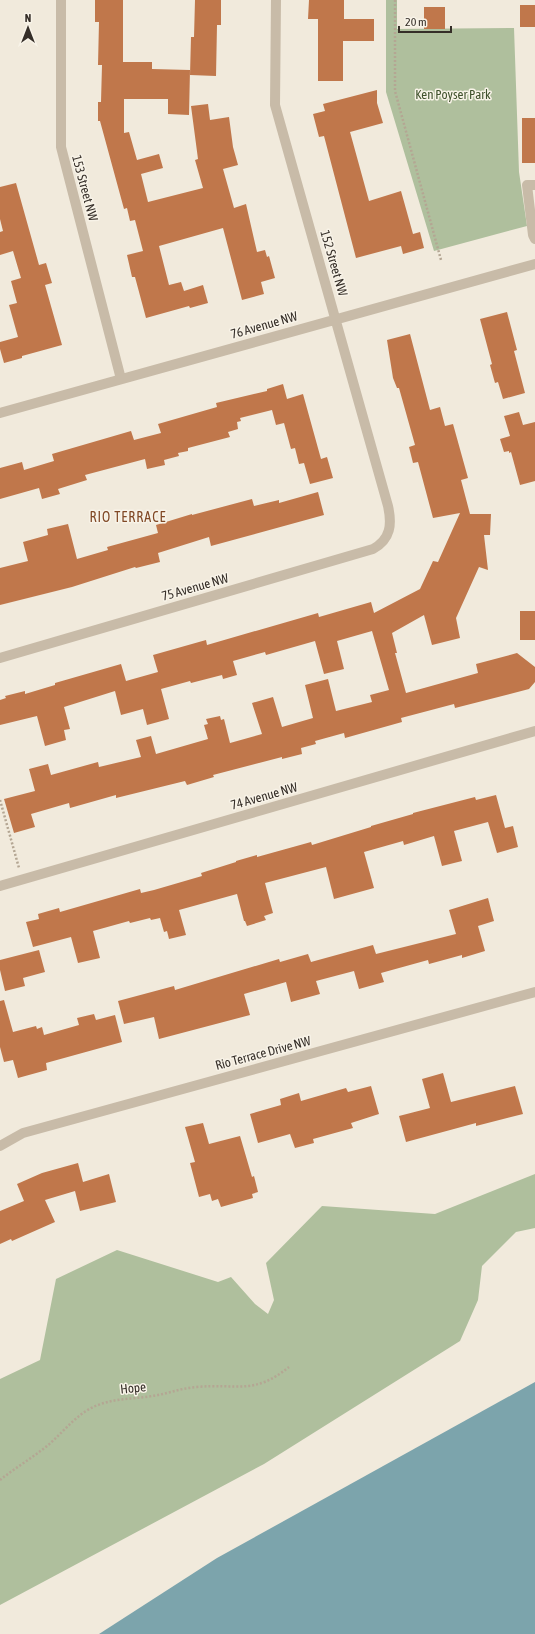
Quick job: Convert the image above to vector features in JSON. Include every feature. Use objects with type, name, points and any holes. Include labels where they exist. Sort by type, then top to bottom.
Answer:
[{"type":"street","name":"153 Street NW","points":[[61,0],[61,147],[121,378]]},
{"type":"street","name":"152 Street NW","points":[[276,0],[275,105],[388,506],[391,524],[389,530]]},
{"type":"street","points":[[535,185],[527,185],[533,235],[535,239]]},
{"type":"street","name":"76 Avenue NW","points":[[0,413],[121,378],[535,264]]},
{"type":"street","name":"75 Avenue NW","points":[[0,658],[373,549],[380,546],[386,539],[389,530]]},
{"type":"street","name":"74 Avenue NW","points":[[0,886],[535,731]]},
{"type":"street","name":"Rio Terrace Drive NW","points":[[0,1146],[23,1133],[535,992]]},
{"type":"path","points":[[395,0],[395,91],[441,260]]},
{"type":"path","points":[[0,800],[22,880]]},
{"type":"path","name":"Hope","points":[[0,1480],[47,1446],[78,1415],[100,1404],[121,1398],[154,1396],[198,1386],[251,1386],[279,1375],[289,1367]]},
{"type":"green space","name":"Ken Poyser Park","points":[[386,0],[397,0],[397,29],[514,28],[519,172],[527,226],[434,251],[386,92]]},
{"type":"green space","points":[[535,1174],[535,1228],[516,1232],[482,1266],[478,1300],[460,1341],[264,1464],[0,1605],[0,1379],[40,1360],[56,1279],[117,1250],[218,1282],[231,1277],[255,1304],[268,1314],[274,1300],[266,1263],[322,1206],[435,1214]]},
{"type":"water","points":[[535,1382],[535,1634],[99,1634],[217,1558]]},
{"type":"building","points":[[95,0],[123,0],[123,62],[152,62],[152,69],[190,70],[189,115],[168,114],[168,99],[124,99],[124,133],[129,132],[137,160],[159,154],[163,168],[141,174],[148,202],[203,188],[195,160],[198,159],[191,106],[208,104],[210,120],[229,117],[233,147],[238,165],[223,169],[234,208],[246,204],[257,252],[265,250],[267,257],[269,256],[275,278],[261,282],[264,294],[242,300],[223,228],[159,246],[169,285],[181,282],[184,291],[203,285],[208,303],[190,308],[189,306],[146,318],[135,277],[132,277],[127,255],[143,251],[135,220],[130,221],[127,208],[124,209],[100,121],[98,121],[98,102],[101,102],[102,65],[98,65],[99,22],[95,22]]},
{"type":"building","points":[[195,0],[221,0],[221,25],[217,25],[216,76],[190,75],[191,37],[194,37]]},
{"type":"building","points":[[309,0],[344,0],[344,19],[374,19],[374,41],[343,41],[343,81],[318,81],[318,19],[308,19]]},
{"type":"building","points":[[520,5],[535,5],[535,27],[520,27]]},
{"type":"building","points":[[424,7],[445,7],[445,29],[424,29]]},
{"type":"building","points":[[377,90],[377,103],[383,123],[350,132],[369,201],[401,191],[413,234],[420,232],[424,248],[403,254],[401,246],[356,258],[324,136],[319,137],[313,114],[325,111],[323,104]]},
{"type":"building","points":[[522,118],[535,118],[535,163],[522,163]]},
{"type":"building","points":[[16,183],[39,265],[46,263],[52,283],[45,285],[62,345],[22,356],[22,358],[4,363],[0,349],[0,342],[18,337],[9,305],[17,303],[11,281],[21,278],[13,251],[0,255],[0,232],[3,231],[0,219],[0,187]]},
{"type":"building","points":[[507,312],[517,350],[514,351],[525,393],[503,399],[498,382],[495,383],[490,365],[492,364],[480,319]]},
{"type":"building","points":[[410,334],[430,410],[440,407],[445,426],[453,424],[468,478],[461,480],[470,514],[491,514],[490,535],[484,535],[488,570],[479,567],[456,618],[460,638],[432,645],[424,615],[392,633],[397,653],[395,653],[406,693],[478,673],[476,664],[517,653],[535,667],[535,682],[529,689],[455,708],[454,704],[401,718],[402,722],[345,738],[344,733],[315,741],[316,744],[301,748],[302,754],[282,759],[282,757],[213,775],[214,777],[187,785],[185,781],[116,798],[116,795],[70,808],[69,803],[31,814],[35,827],[14,833],[4,799],[35,791],[29,769],[48,764],[51,775],[98,762],[99,767],[141,757],[136,740],[151,736],[156,754],[208,739],[204,725],[208,724],[206,719],[220,716],[221,720],[224,719],[230,743],[262,734],[252,703],[273,697],[282,727],[313,718],[305,685],[328,679],[336,711],[372,702],[370,695],[389,690],[372,631],[337,641],[344,669],[324,674],[315,641],[266,655],[265,652],[233,661],[237,675],[223,679],[222,675],[191,683],[190,681],[161,689],[169,719],[147,725],[143,709],[121,715],[115,691],[64,707],[70,729],[64,730],[66,740],[45,746],[37,716],[0,725],[0,700],[6,698],[5,696],[25,691],[25,694],[55,685],[55,683],[121,664],[126,681],[158,672],[153,655],[206,640],[207,645],[318,613],[319,617],[371,602],[374,613],[420,589],[433,561],[438,562],[460,513],[433,518],[418,462],[413,463],[409,447],[415,445],[399,388],[397,388],[393,378],[387,340]]},
{"type":"building","points":[[283,384],[287,399],[303,394],[321,459],[327,457],[333,478],[310,484],[304,463],[299,464],[295,448],[291,449],[284,423],[276,425],[272,410],[240,418],[241,421],[237,422],[238,429],[228,432],[230,437],[188,448],[188,451],[178,453],[179,456],[164,460],[165,465],[147,469],[145,459],[85,475],[87,480],[58,489],[60,494],[42,499],[39,488],[0,499],[0,468],[22,462],[24,470],[54,461],[52,454],[131,431],[134,440],[161,433],[158,424],[217,407],[216,403],[267,391],[267,389]]},
{"type":"building","points":[[519,412],[523,425],[535,422],[535,481],[520,485],[511,452],[504,452],[500,439],[510,436],[504,416]]},
{"type":"building","points":[[318,492],[324,515],[211,546],[209,537],[158,553],[160,562],[135,567],[72,587],[0,605],[0,568],[28,561],[23,542],[48,535],[47,529],[68,524],[77,559],[108,550],[107,547],[158,533],[156,525],[192,514],[252,499],[254,506],[279,500],[279,503]]},
{"type":"building","points":[[520,611],[535,611],[535,640],[520,640]]},
{"type":"building","points":[[496,795],[505,828],[513,826],[518,847],[497,853],[488,822],[454,831],[462,861],[442,866],[434,836],[404,845],[403,841],[364,852],[374,888],[334,899],[326,867],[265,883],[273,913],[264,916],[266,920],[247,926],[244,921],[237,894],[179,910],[186,935],[169,939],[167,931],[164,932],[160,918],[151,920],[150,918],[130,923],[129,921],[93,931],[100,958],[78,963],[71,937],[33,947],[26,922],[39,919],[38,914],[59,908],[60,912],[140,889],[141,893],[154,890],[202,876],[201,873],[257,855],[257,857],[311,842],[312,845],[413,813],[475,797],[476,800]]},
{"type":"building","points":[[488,898],[494,921],[478,926],[485,951],[462,958],[462,955],[429,964],[428,960],[381,973],[384,982],[359,989],[354,971],[316,981],[320,994],[291,1002],[286,982],[244,994],[250,1015],[159,1039],[154,1017],[124,1024],[118,1001],[174,986],[175,990],[279,959],[280,962],[308,954],[311,962],[373,945],[376,954],[456,934],[449,910]]},
{"type":"building","points":[[39,950],[45,972],[23,978],[25,986],[5,991],[0,970],[0,960]]},
{"type":"building","points":[[4,1000],[13,1032],[36,1026],[37,1029],[42,1027],[44,1035],[79,1025],[77,1018],[94,1014],[96,1020],[115,1015],[122,1042],[46,1063],[47,1070],[18,1078],[13,1060],[4,1062],[0,1047],[0,1001]]},
{"type":"building","points":[[443,1073],[451,1102],[515,1086],[523,1114],[476,1126],[476,1123],[406,1142],[399,1116],[430,1108],[422,1079]]},
{"type":"building","points":[[371,1086],[379,1114],[351,1123],[353,1128],[313,1139],[314,1143],[295,1148],[290,1134],[258,1143],[250,1114],[281,1105],[280,1099],[299,1093],[301,1101],[346,1088],[348,1092]]},
{"type":"building","points":[[203,1123],[209,1144],[240,1136],[258,1192],[252,1194],[253,1198],[221,1207],[218,1199],[212,1201],[210,1194],[199,1197],[190,1163],[195,1162],[185,1127]]},
{"type":"building","points":[[78,1163],[83,1182],[109,1174],[116,1202],[80,1211],[75,1191],[45,1200],[55,1222],[12,1241],[11,1239],[0,1244],[0,1211],[24,1201],[17,1184],[42,1173]]},
{"type":"district","name":"RIO TERRACE","points":[[128,517]]}]
